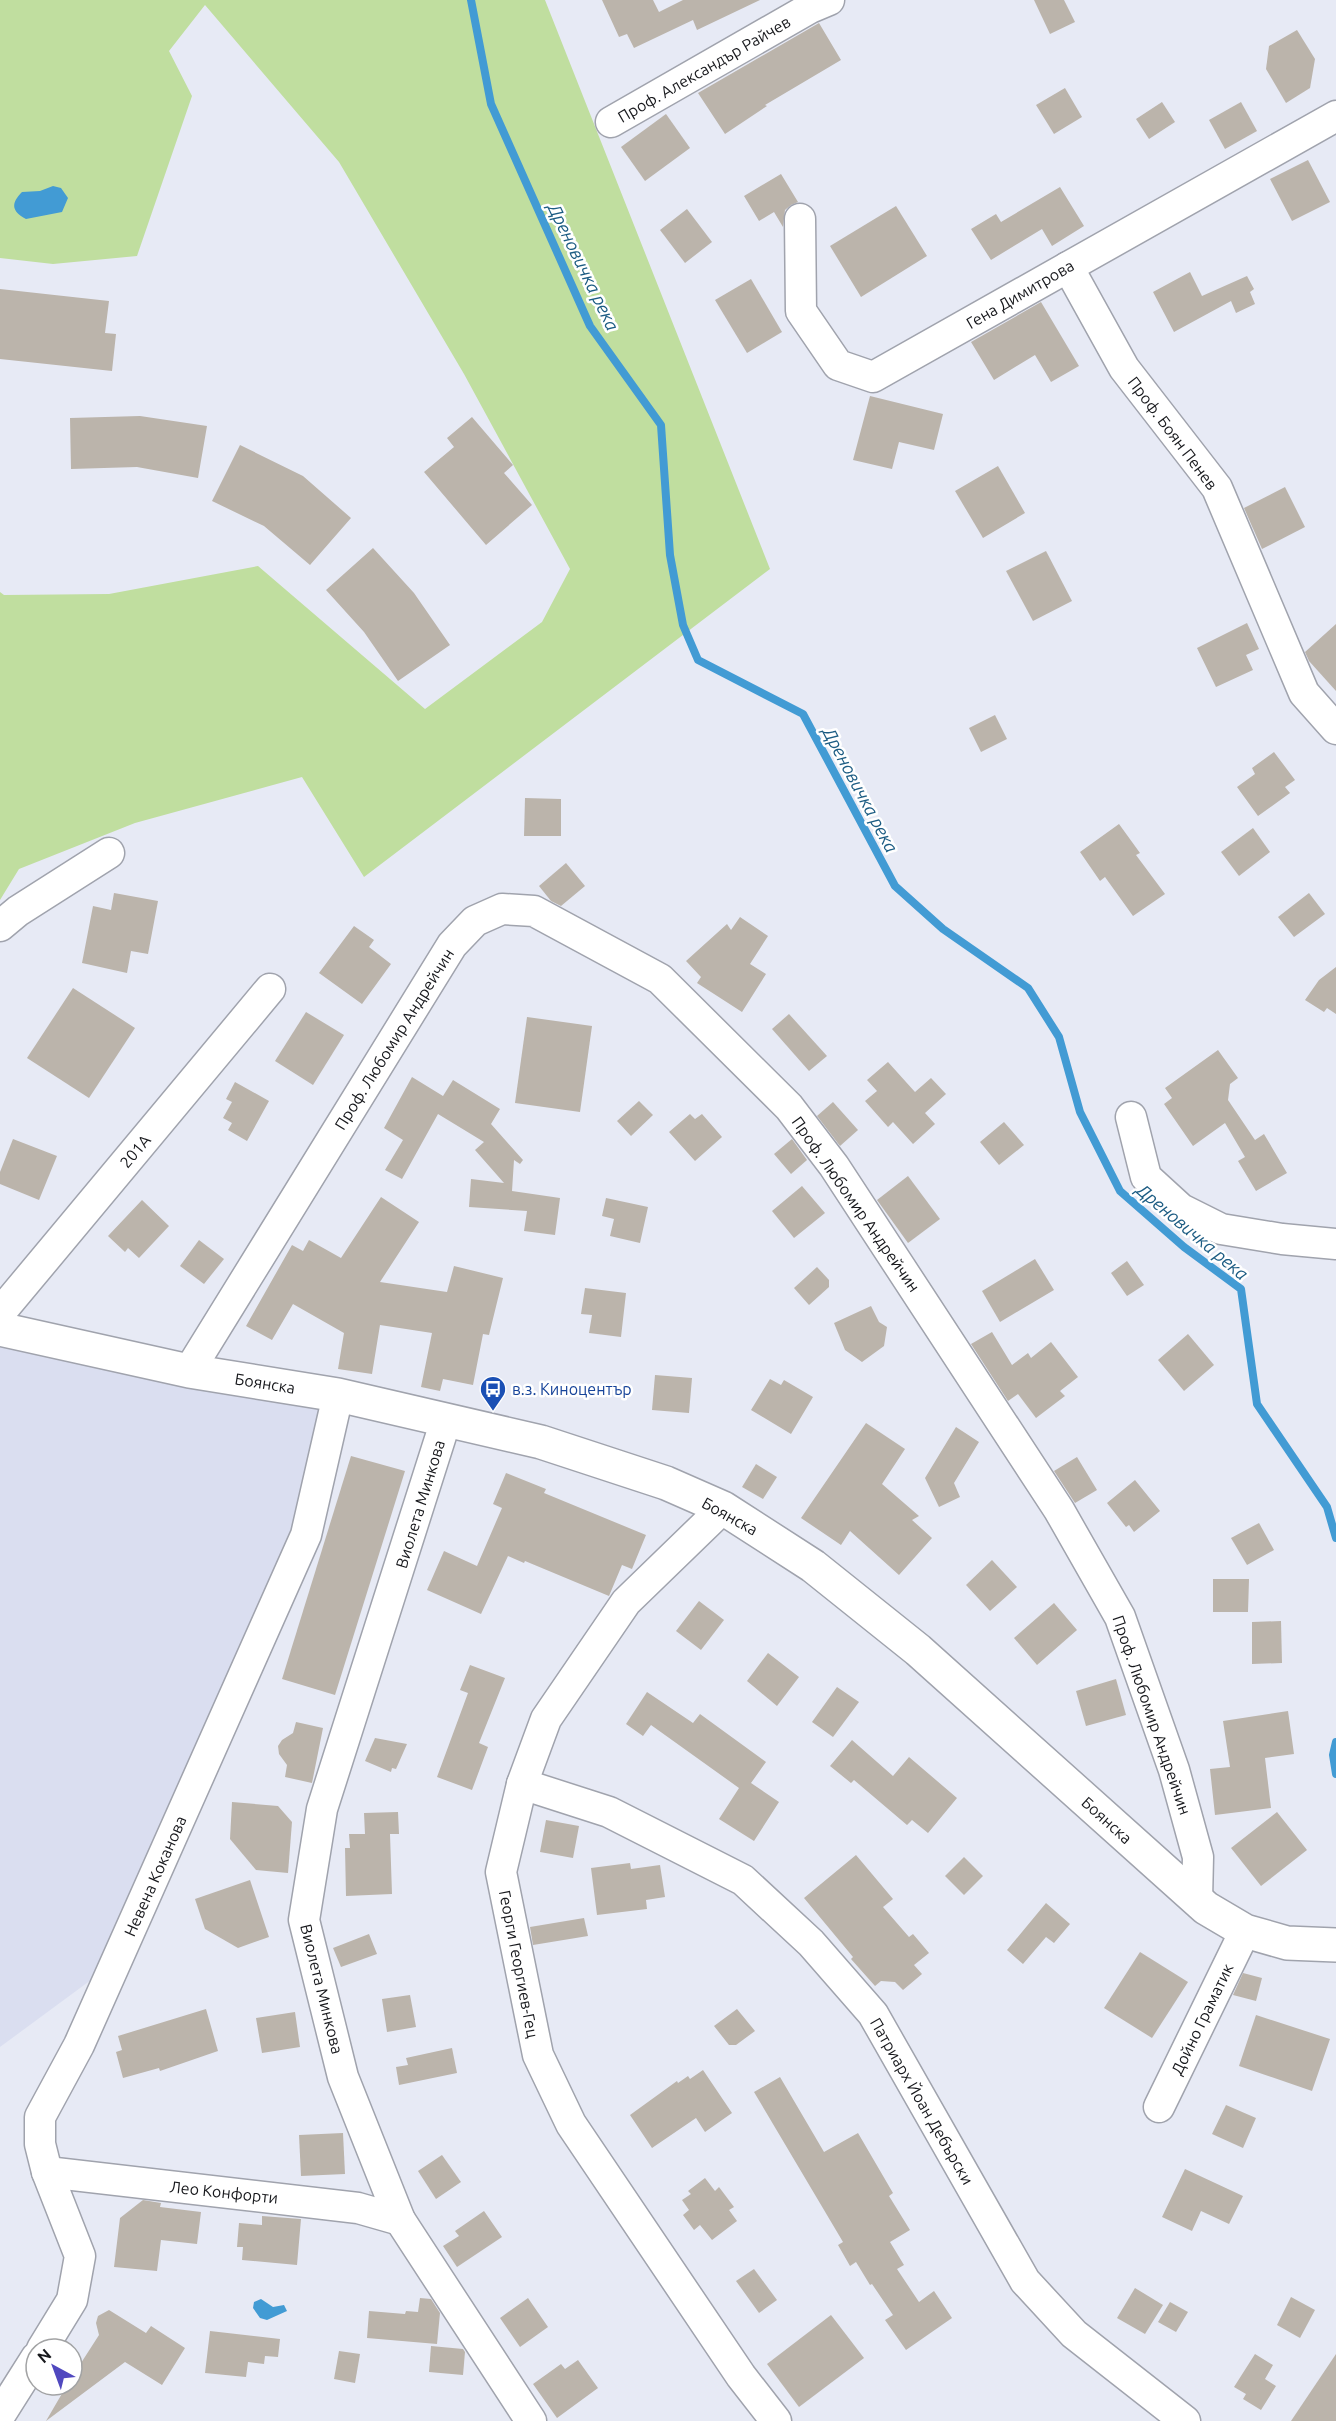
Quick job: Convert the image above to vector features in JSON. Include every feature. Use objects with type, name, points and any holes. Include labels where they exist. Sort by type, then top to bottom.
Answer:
[{"type":"main road","name":"Боянска","points":[[0,1329],[189,1371],[338,1395],[555,1446],[666,1483],[723,1508],[813,1566],[918,1650],[1206,1908],[1245,1931],[1287,1942],[1336,1946]]},
{"type":"street","name":"Проф. Александър Райчев","points":[[611,122],[810,8],[829,0]]},
{"type":"street","name":"Гена Димитрова","points":[[800,219],[801,311],[838,365],[873,377],[1336,116]]},
{"type":"street","name":"Проф. Боян Пенев","points":[[1068,267],[1124,368],[1217,488],[1304,693],[1336,729]]},
{"type":"street","points":[[0,926],[18,911],[109,853]]},
{"type":"street","name":"Проф. Любомир Андрейчин","points":[[189,1371],[452,945],[475,921],[502,909],[534,911],[660,979],[789,1107],[834,1166],[1059,1510],[1120,1617],[1174,1770],[1198,1857],[1197,1900]]},
{"type":"street","name":"201А","points":[[0,1313],[270,989]]},
{"type":"street","points":[[1131,1117],[1146,1177],[1181,1209],[1221,1229],[1282,1239],[1336,1244]]},
{"type":"street","name":"Невена Коканова","points":[[49,2337],[72,2300],[80,2256],[47,2172],[40,2144],[40,2117],[80,2045],[306,1535],[338,1395]]},
{"type":"street","name":"Виолета Минкова","points":[[446,1420],[322,1809],[304,1920],[343,2077],[400,2220],[531,2421]]},
{"type":"street","name":"Георги Георгиев-Гец","points":[[723,1508],[627,1602],[546,1719],[522,1784],[501,1872],[538,2055],[571,2124],[741,2376],[776,2421]]},
{"type":"street","name":"Патриарх Йоан Дебърски","points":[[522,1784],[609,1812],[743,1880],[811,1943],[873,2014],[1025,2281],[1074,2334],[1185,2421]]},
{"type":"street","name":"Дойно Граматик","points":[[1159,2107],[1245,1931]]},
{"type":"street","name":"Лео Конфорти","points":[[47,2172],[358,2208],[400,2220]]},
{"type":"street","points":[[0,2415],[24,2377]]},
{"type":"shaded area","points":[[0,1329],[338,1395],[306,1535],[114,1963],[0,2047]]},
{"type":"green space","points":[[0,0],[545,0],[770,569],[364,877],[302,777],[135,823],[19,869],[0,900],[0,592],[4,595],[109,594],[258,566],[425,709],[542,622],[570,569],[464,374],[339,162],[205,5],[169,51],[192,96],[137,256],[53,264],[0,258]]},
{"type":"water","points":[[53,186],[61,188],[68,198],[62,212],[26,219],[15,210],[14,203],[22,192],[40,191]]},
{"type":"water","points":[[261,2299],[273,2307],[284,2305],[287,2311],[267,2320],[260,2318],[253,2308],[254,2302]]},
{"type":"building","points":[[602,0],[653,0],[659,12],[683,0],[760,0],[697,30],[693,20],[634,48],[627,34],[619,37]]},
{"type":"building","points":[[1034,0],[1064,0],[1075,22],[1050,34]]},
{"type":"building","points":[[819,23],[841,60],[765,105],[767,106],[725,134],[698,93]]},
{"type":"building","points":[[1297,30],[1315,59],[1310,88],[1286,103],[1266,69],[1269,46]]},
{"type":"building","points":[[1065,88],[1082,117],[1054,134],[1036,105]]},
{"type":"building","points":[[1162,102],[1175,122],[1149,139],[1136,119]]},
{"type":"building","points":[[1241,102],[1257,131],[1225,149],[1209,120]]},
{"type":"building","points":[[666,114],[690,148],[645,181],[621,147]]},
{"type":"building","points":[[1308,160],[1330,202],[1292,221],[1270,179]]},
{"type":"building","points":[[781,174],[798,202],[785,210],[783,227],[774,212],[759,221],[744,196]]},
{"type":"building","points":[[1060,187],[1084,226],[1052,246],[1042,229],[991,260],[971,229],[996,214],[1001,222]]},
{"type":"building","points":[[896,206],[927,256],[861,297],[830,246]]},
{"type":"building","points":[[687,209],[712,242],[685,263],[660,230]]},
{"type":"building","points":[[1190,272],[1202,296],[1247,276],[1254,289],[1250,292],[1255,304],[1236,313],[1231,301],[1174,332],[1153,292]]},
{"type":"building","points":[[751,279],[782,332],[747,353],[715,300]]},
{"type":"building","points":[[0,289],[109,301],[105,333],[116,334],[112,371],[0,359]]},
{"type":"building","points":[[1041,302],[1079,366],[1051,382],[1035,355],[994,380],[971,342]]},
{"type":"building","points":[[870,396],[943,414],[934,450],[899,442],[892,469],[853,460]]},
{"type":"building","points":[[140,416],[207,426],[198,478],[137,467],[71,469],[70,418]]},
{"type":"building","points":[[472,417],[513,465],[504,473],[532,505],[486,545],[424,472],[454,447],[447,438]]},
{"type":"building","points":[[240,445],[303,476],[351,518],[310,565],[264,526],[212,501]]},
{"type":"building","points":[[998,466],[1025,513],[983,538],[955,491]]},
{"type":"building","points":[[1285,487],[1305,527],[1262,549],[1244,508]]},
{"type":"building","points":[[373,548],[414,593],[450,645],[398,681],[364,632],[326,590]]},
{"type":"building","points":[[1046,551],[1072,601],[1033,621],[1006,571]]},
{"type":"building","points":[[1247,623],[1259,649],[1246,655],[1253,670],[1216,687],[1197,648]]},
{"type":"building","points":[[1336,624],[1336,691],[1309,661],[1305,652]]},
{"type":"building","points":[[995,715],[1007,739],[981,752],[969,728]]},
{"type":"building","points":[[1274,752],[1295,780],[1285,787],[1290,793],[1258,816],[1237,787],[1255,774],[1252,768]]},
{"type":"building","points":[[525,798],[561,799],[561,836],[524,836]]},
{"type":"building","points":[[1119,824],[1140,853],[1136,855],[1165,894],[1133,916],[1105,877],[1100,881],[1080,852]]},
{"type":"building","points":[[1253,828],[1270,852],[1239,876],[1221,852]]},
{"type":"building","points":[[566,863],[585,886],[561,906],[551,901],[539,886]]},
{"type":"building","points":[[114,893],[158,901],[148,954],[131,951],[127,973],[82,963],[93,906],[111,910]]},
{"type":"building","points":[[1309,893],[1325,914],[1294,937],[1278,917]]},
{"type":"building","points":[[740,917],[768,936],[750,964],[766,974],[742,1012],[697,983],[701,977],[686,961],[727,924],[731,930]]},
{"type":"building","points":[[354,926],[374,940],[369,947],[391,964],[362,1004],[319,973]]},
{"type":"building","points":[[1336,967],[1336,1014],[1327,1008],[1324,1012],[1305,1000],[1319,980]]},
{"type":"building","points":[[73,988],[135,1028],[89,1098],[27,1058]]},
{"type":"building","points":[[306,1012],[344,1035],[313,1085],[275,1061]]},
{"type":"building","points":[[789,1014],[827,1056],[809,1071],[772,1029]]},
{"type":"building","points":[[527,1017],[592,1026],[580,1112],[515,1103]]},
{"type":"building","points":[[1218,1050],[1238,1078],[1230,1084],[1228,1100],[1255,1140],[1264,1134],[1287,1173],[1256,1191],[1238,1161],[1245,1157],[1225,1123],[1193,1146],[1164,1104],[1172,1098],[1165,1088]]},
{"type":"building","points":[[888,1062],[915,1092],[931,1078],[946,1094],[925,1113],[935,1124],[913,1144],[893,1122],[888,1127],[865,1101],[877,1091],[867,1080]]},
{"type":"building","points":[[412,1077],[443,1096],[453,1080],[500,1109],[491,1124],[523,1160],[520,1164],[514,1160],[512,1191],[560,1198],[555,1235],[524,1231],[527,1211],[469,1207],[471,1179],[504,1183],[475,1150],[484,1142],[438,1114],[402,1179],[385,1170],[403,1140],[384,1128]]},
{"type":"building","points":[[235,1082],[269,1101],[247,1141],[228,1130],[232,1123],[223,1118],[232,1102],[226,1099]]},
{"type":"building","points":[[639,1101],[653,1115],[631,1136],[617,1121]]},
{"type":"building","points":[[833,1102],[858,1130],[840,1146],[817,1116]]},
{"type":"building","points":[[690,1114],[695,1119],[702,1114],[722,1137],[695,1161],[669,1132]]},
{"type":"building","points":[[1004,1122],[1024,1145],[999,1165],[980,1142]]},
{"type":"building","points":[[13,1139],[57,1156],[39,1200],[0,1184],[0,1172]]},
{"type":"building","points":[[792,1139],[807,1160],[791,1174],[774,1154]]},
{"type":"building","points":[[908,1176],[940,1219],[908,1243],[877,1200]]},
{"type":"building","points":[[802,1186],[825,1213],[794,1238],[772,1211]]},
{"type":"building","points":[[381,1197],[419,1222],[380,1282],[447,1292],[454,1266],[503,1278],[489,1335],[483,1334],[473,1385],[443,1379],[440,1391],[421,1387],[432,1333],[380,1325],[372,1374],[338,1369],[344,1333],[293,1304],[272,1340],[246,1326],[292,1245],[303,1251],[309,1240],[341,1258]]},
{"type":"building","points":[[606,1198],[648,1207],[640,1243],[610,1236],[614,1219],[602,1216]]},
{"type":"building","points":[[142,1200],[169,1226],[139,1258],[128,1248],[125,1252],[108,1236]]},
{"type":"building","points":[[199,1240],[224,1259],[204,1284],[180,1266]]},
{"type":"building","points":[[1035,1259],[1054,1290],[1000,1322],[982,1291]]},
{"type":"building","points":[[1127,1261],[1144,1285],[1127,1296],[1111,1273]]},
{"type":"building","points":[[817,1267],[829,1280],[829,1287],[809,1305],[794,1288]]},
{"type":"building","points":[[585,1288],[626,1293],[621,1337],[589,1333],[592,1315],[581,1314]]},
{"type":"building","points":[[871,1306],[879,1322],[887,1327],[884,1346],[862,1362],[845,1350],[834,1323]]},
{"type":"building","points":[[992,1332],[1012,1365],[1028,1353],[1031,1358],[1051,1342],[1078,1377],[1060,1391],[1065,1396],[1036,1418],[1018,1394],[1008,1401],[971,1344]]},
{"type":"building","points":[[1188,1334],[1214,1365],[1184,1391],[1158,1360]]},
{"type":"building","points":[[655,1375],[692,1378],[689,1413],[652,1410]]},
{"type":"building","points":[[770,1379],[781,1385],[784,1380],[813,1397],[791,1434],[751,1410]]},
{"type":"building","points":[[866,1423],[905,1449],[882,1484],[919,1516],[912,1520],[932,1538],[899,1575],[850,1531],[841,1545],[801,1518]]},
{"type":"building","points":[[956,1427],[979,1442],[954,1483],[960,1497],[939,1507],[925,1478]]},
{"type":"building","points":[[351,1456],[405,1471],[335,1695],[282,1679]]},
{"type":"building","points":[[1077,1457],[1097,1490],[1075,1503],[1054,1471]]},
{"type":"building","points":[[756,1464],[777,1477],[763,1499],[742,1487]]},
{"type":"building","points":[[506,1473],[546,1489],[544,1493],[646,1535],[632,1569],[622,1565],[609,1596],[508,1556],[481,1614],[427,1590],[444,1551],[477,1566],[502,1508],[493,1504]]},
{"type":"building","points":[[1135,1480],[1160,1511],[1134,1532],[1129,1525],[1126,1527],[1107,1503]]},
{"type":"building","points":[[1259,1523],[1274,1550],[1247,1565],[1231,1538]]},
{"type":"building","points":[[992,1560],[1017,1587],[990,1611],[966,1585]]},
{"type":"building","points":[[1213,1579],[1249,1579],[1248,1612],[1213,1612]]},
{"type":"building","points":[[699,1601],[724,1620],[701,1650],[676,1631]]},
{"type":"building","points":[[1054,1603],[1077,1630],[1037,1665],[1014,1638]]},
{"type":"building","points":[[1281,1621],[1282,1663],[1252,1664],[1252,1622]]},
{"type":"building","points":[[768,1653],[799,1677],[777,1706],[747,1681]]},
{"type":"building","points":[[470,1665],[505,1678],[479,1743],[488,1747],[472,1790],[437,1777],[468,1693],[460,1690]]},
{"type":"building","points":[[1116,1679],[1126,1715],[1086,1726],[1076,1691]]},
{"type":"building","points":[[837,1687],[859,1702],[833,1737],[812,1722]]},
{"type":"building","points":[[647,1692],[693,1723],[700,1714],[766,1762],[751,1783],[779,1802],[754,1841],[719,1819],[739,1788],[651,1725],[643,1736],[626,1724]]},
{"type":"building","points":[[1288,1711],[1294,1754],[1265,1758],[1271,1808],[1215,1815],[1210,1769],[1230,1767],[1223,1721]]},
{"type":"building","points":[[296,1722],[323,1728],[312,1783],[285,1777],[287,1765],[279,1754],[278,1746],[282,1740],[293,1733]]},
{"type":"building","points":[[375,1738],[407,1744],[396,1769],[392,1768],[391,1772],[365,1761]]},
{"type":"building","points":[[852,1740],[893,1776],[909,1757],[957,1798],[928,1833],[912,1820],[907,1825],[854,1780],[851,1783],[830,1766]]},
{"type":"building","points":[[232,1802],[278,1806],[292,1822],[288,1873],[256,1870],[230,1839]]},
{"type":"building","points":[[398,1812],[399,1834],[390,1834],[392,1894],[346,1896],[345,1848],[350,1848],[349,1834],[365,1834],[364,1813]]},
{"type":"building","points":[[1277,1812],[1307,1850],[1261,1886],[1231,1848]]},
{"type":"building","points":[[546,1820],[579,1826],[573,1858],[540,1852]]},
{"type":"building","points":[[856,1855],[893,1899],[883,1907],[909,1937],[913,1934],[929,1953],[914,1965],[922,1974],[903,1990],[895,1982],[881,1981],[875,1986],[804,1898]]},
{"type":"building","points":[[964,1857],[983,1876],[964,1895],[945,1876]]},
{"type":"building","points":[[630,1863],[631,1869],[660,1865],[665,1897],[646,1900],[647,1909],[597,1915],[591,1868]]},
{"type":"building","points":[[250,1880],[269,1937],[238,1948],[205,1929],[195,1899]]},
{"type":"building","points":[[1046,1903],[1070,1924],[1054,1943],[1046,1937],[1023,1964],[1007,1950]]},
{"type":"building","points":[[584,1918],[588,1936],[533,1945],[530,1927]]},
{"type":"building","points":[[369,1934],[377,1954],[341,1967],[333,1948]]},
{"type":"building","points":[[1140,1952],[1188,1982],[1152,2038],[1104,2008]]},
{"type":"building","points":[[1243,1973],[1262,1978],[1256,2001],[1233,1995]]},
{"type":"building","points":[[410,1995],[416,2027],[387,2032],[382,1999]]},
{"type":"building","points":[[206,2009],[218,2051],[160,2071],[159,2068],[123,2078],[116,2052],[122,2050],[118,2036]]},
{"type":"building","points":[[737,2009],[755,2031],[736,2045],[729,2045],[714,2026]]},
{"type":"building","points":[[295,2012],[300,2047],[262,2053],[256,2018]]},
{"type":"building","points":[[1256,2015],[1330,2039],[1312,2091],[1239,2066]]},
{"type":"building","points":[[452,2048],[457,2073],[399,2085],[396,2067],[408,2065],[406,2058]]},
{"type":"building","points":[[703,2070],[732,2113],[705,2132],[696,2118],[652,2148],[630,2115],[677,2081],[678,2083],[688,2076],[690,2079]]},
{"type":"building","points":[[780,2077],[824,2152],[858,2133],[893,2193],[889,2196],[910,2230],[890,2242],[904,2265],[897,2269],[919,2302],[934,2291],[952,2318],[906,2350],[885,2320],[893,2315],[856,2262],[850,2266],[838,2245],[843,2242],[754,2092]]},
{"type":"building","points":[[1226,2105],[1256,2118],[1243,2148],[1212,2134]]},
{"type":"building","points":[[343,2133],[345,2174],[301,2176],[299,2135]]},
{"type":"building","points":[[442,2155],[461,2182],[436,2199],[418,2171]]},
{"type":"building","points":[[1185,2169],[1243,2196],[1229,2224],[1201,2211],[1192,2231],[1162,2217]]},
{"type":"building","points":[[705,2178],[715,2191],[719,2187],[734,2207],[729,2210],[737,2221],[712,2240],[700,2225],[694,2230],[683,2215],[689,2210],[682,2200],[691,2194],[688,2191]]},
{"type":"building","points":[[143,2200],[161,2203],[160,2207],[201,2212],[197,2244],[161,2240],[157,2271],[114,2267],[120,2218]]},
{"type":"building","points":[[484,2211],[502,2237],[457,2267],[443,2246],[459,2236],[455,2231]]},
{"type":"building","points":[[262,2216],[301,2219],[297,2265],[242,2260],[243,2247],[237,2247],[239,2223],[262,2225]]},
{"type":"building","points":[[754,2269],[777,2300],[759,2313],[736,2281]]},
{"type":"building","points":[[1135,2288],[1163,2305],[1145,2334],[1117,2318]]},
{"type":"building","points":[[1291,2297],[1315,2310],[1300,2338],[1277,2325]]},
{"type":"building","points":[[420,2298],[431,2299],[440,2313],[437,2344],[367,2338],[369,2311],[405,2314],[406,2311],[418,2312]]},
{"type":"building","points":[[528,2298],[548,2327],[520,2347],[500,2318]]},
{"type":"building","points":[[1170,2302],[1188,2312],[1176,2332],[1158,2322]]},
{"type":"building","points":[[109,2310],[146,2333],[151,2326],[185,2348],[162,2385],[125,2362],[84,2393],[84,2358],[99,2335],[96,2323],[98,2316]]},
{"type":"building","points":[[831,2315],[864,2358],[799,2407],[767,2364]]},
{"type":"building","points":[[210,2331],[280,2339],[278,2357],[265,2356],[264,2364],[248,2362],[246,2377],[205,2373]]},
{"type":"building","points":[[431,2346],[463,2349],[465,2352],[463,2375],[429,2372]]},
{"type":"building","points":[[339,2351],[360,2354],[355,2383],[334,2379]]},
{"type":"building","points":[[1255,2354],[1273,2365],[1265,2379],[1276,2386],[1261,2410],[1243,2399],[1246,2394],[1234,2387]]},
{"type":"building","points":[[1336,2354],[1336,2421],[1291,2421]]},
{"type":"building","points":[[578,2360],[598,2388],[557,2418],[533,2384],[561,2364],[565,2369]]},
{"type":"building","points":[[60,2397],[78,2397],[46,2421]]},
{"type":"waterway","name":"Дреновичка река","points":[[471,0],[491,104],[590,326],[661,425],[670,555],[683,625],[698,660],[803,714],[895,886],[943,929],[1028,988],[1059,1037],[1080,1112],[1120,1191],[1184,1247],[1241,1289],[1257,1404],[1327,1507],[1336,1538]]},
{"type":"waterway","name":"Дреновичка река","points":[[1336,1742],[1333,1755],[1336,1774]]},
{"type":"place","name":"в.з. Киноцентър","points":[[493,1412]]}]
